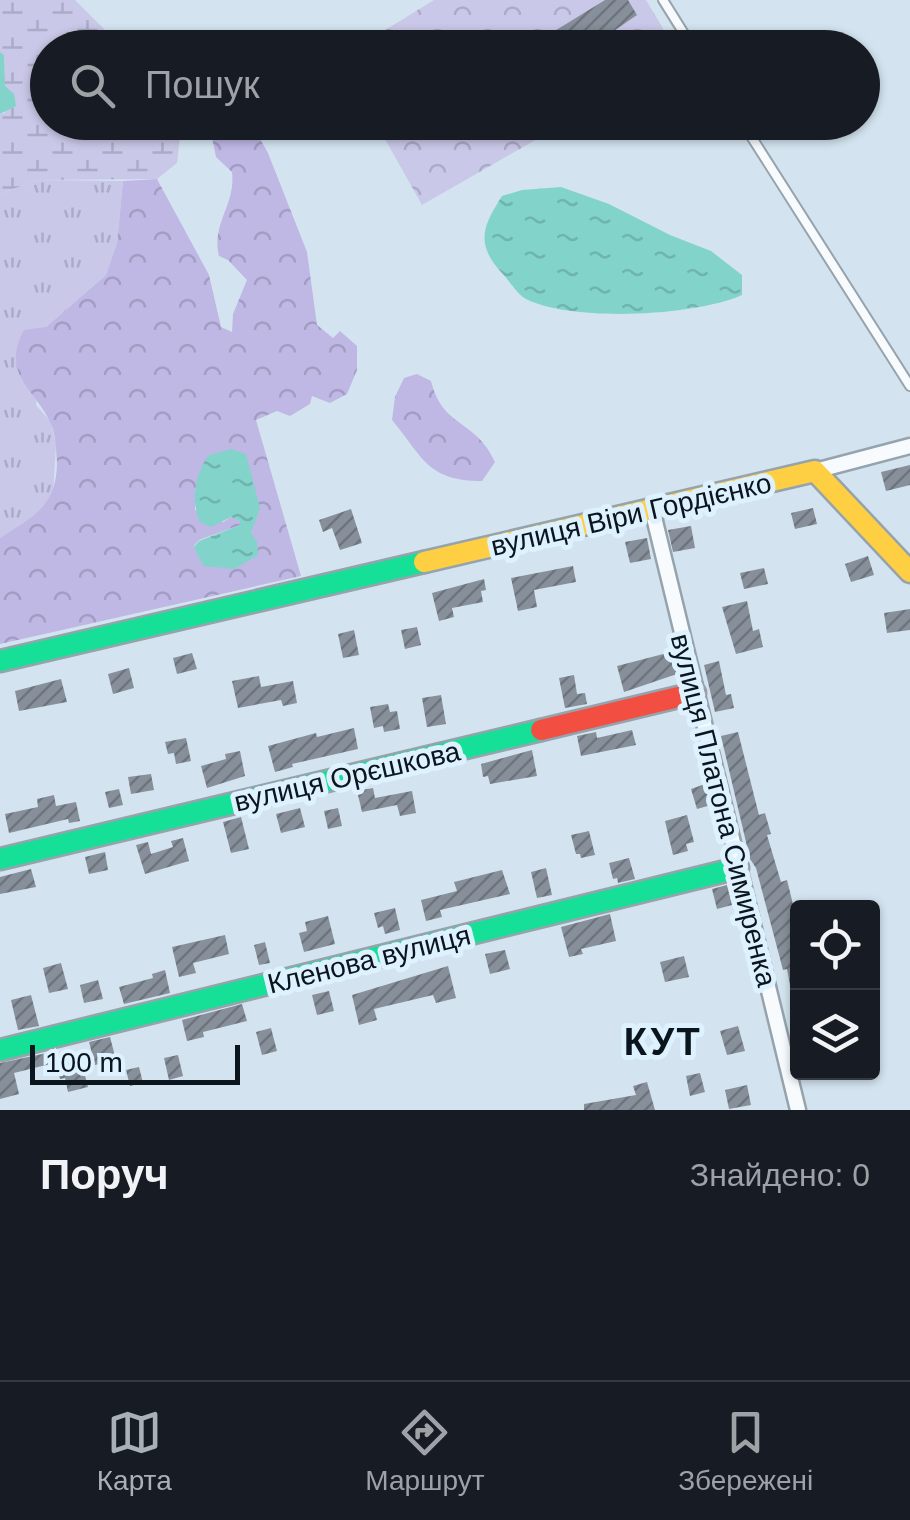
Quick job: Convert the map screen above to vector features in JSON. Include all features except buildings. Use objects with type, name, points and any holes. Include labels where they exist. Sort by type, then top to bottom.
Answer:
[{"type":"street","name":"вулиця Віри Гордієнко","points":[[0,661],[910,446]]},
{"type":"street","points":[[816,470],[910,572]]},
{"type":"street","name":"вулиця Платона Симиренка","points":[[652,509],[798,1110]]},
{"type":"street","name":"вулиця Орєшкова","points":[[0,859],[695,693]]},
{"type":"street","name":"Кленова вулиця","points":[[0,1050],[738,868]]},
{"type":"lane","points":[[663,0],[682,30]]},
{"type":"lane","points":[[753,140],[910,386]]},
{"type":"green space","points":[[0,0],[75,0],[105,30],[30,30],[30,140],[180,140],[177,163],[157,179],[37,180],[0,194],[0,114],[5,113],[4,56],[0,52]]},
{"type":"green space","points":[[434,0],[646,0],[664,30],[385,30]]},
{"type":"green space","points":[[212,140],[261,140],[307,252],[317,325],[333,338],[340,331],[357,346],[357,370],[347,394],[330,403],[312,396],[310,404],[290,416],[277,411],[256,420],[301,576],[0,644],[0,538],[41,509],[56,477],[53,428],[18,370],[18,345],[24,330],[46,327],[106,275],[117,243],[123,181],[157,179],[209,275],[221,327],[232,332],[233,314],[247,280],[219,256],[217,244],[231,194],[232,172],[216,157]],"holes":[[[199,480],[252,526],[251,534],[203,565],[194,546],[199,540],[240,525],[241,521],[231,517],[223,522],[195,510]]]},
{"type":"green space","points":[[386,140],[535,140],[422,205]]},
{"type":"green space","points":[[37,180],[123,181],[117,243],[106,275],[46,327],[36,405],[51,422],[56,445],[53,495],[33,518],[0,538],[0,194]]},
{"type":"green space","points":[[417,374],[431,381],[443,408],[487,448],[495,462],[482,481],[449,477],[438,471],[420,456],[392,420],[395,397],[404,378]]},
{"type":"water","points":[[0,52],[4,55],[5,86],[14,94],[16,106],[0,114]]},
{"type":"water","points":[[561,187],[609,204],[711,251],[742,275],[742,295],[695,308],[635,314],[575,311],[524,298],[493,262],[485,243],[486,226],[502,196]]},
{"type":"water","points":[[231,449],[246,454],[260,508],[251,533],[258,555],[234,569],[203,566],[194,547],[199,541],[240,525],[231,517],[211,527],[200,522],[195,505],[197,479],[204,462],[209,455]]},
{"type":"traffic: fast","points":[[0,661],[424,562]]},
{"type":"traffic: fast","points":[[0,859],[541,730]]},
{"type":"traffic: fast","points":[[0,1050],[738,868]]},
{"type":"traffic: slow","points":[[424,562],[815,471],[910,572]]},
{"type":"traffic: jam","points":[[541,730],[695,693]]},
{"type":"district","name":"КУТ","points":[[663,1042]]}]
